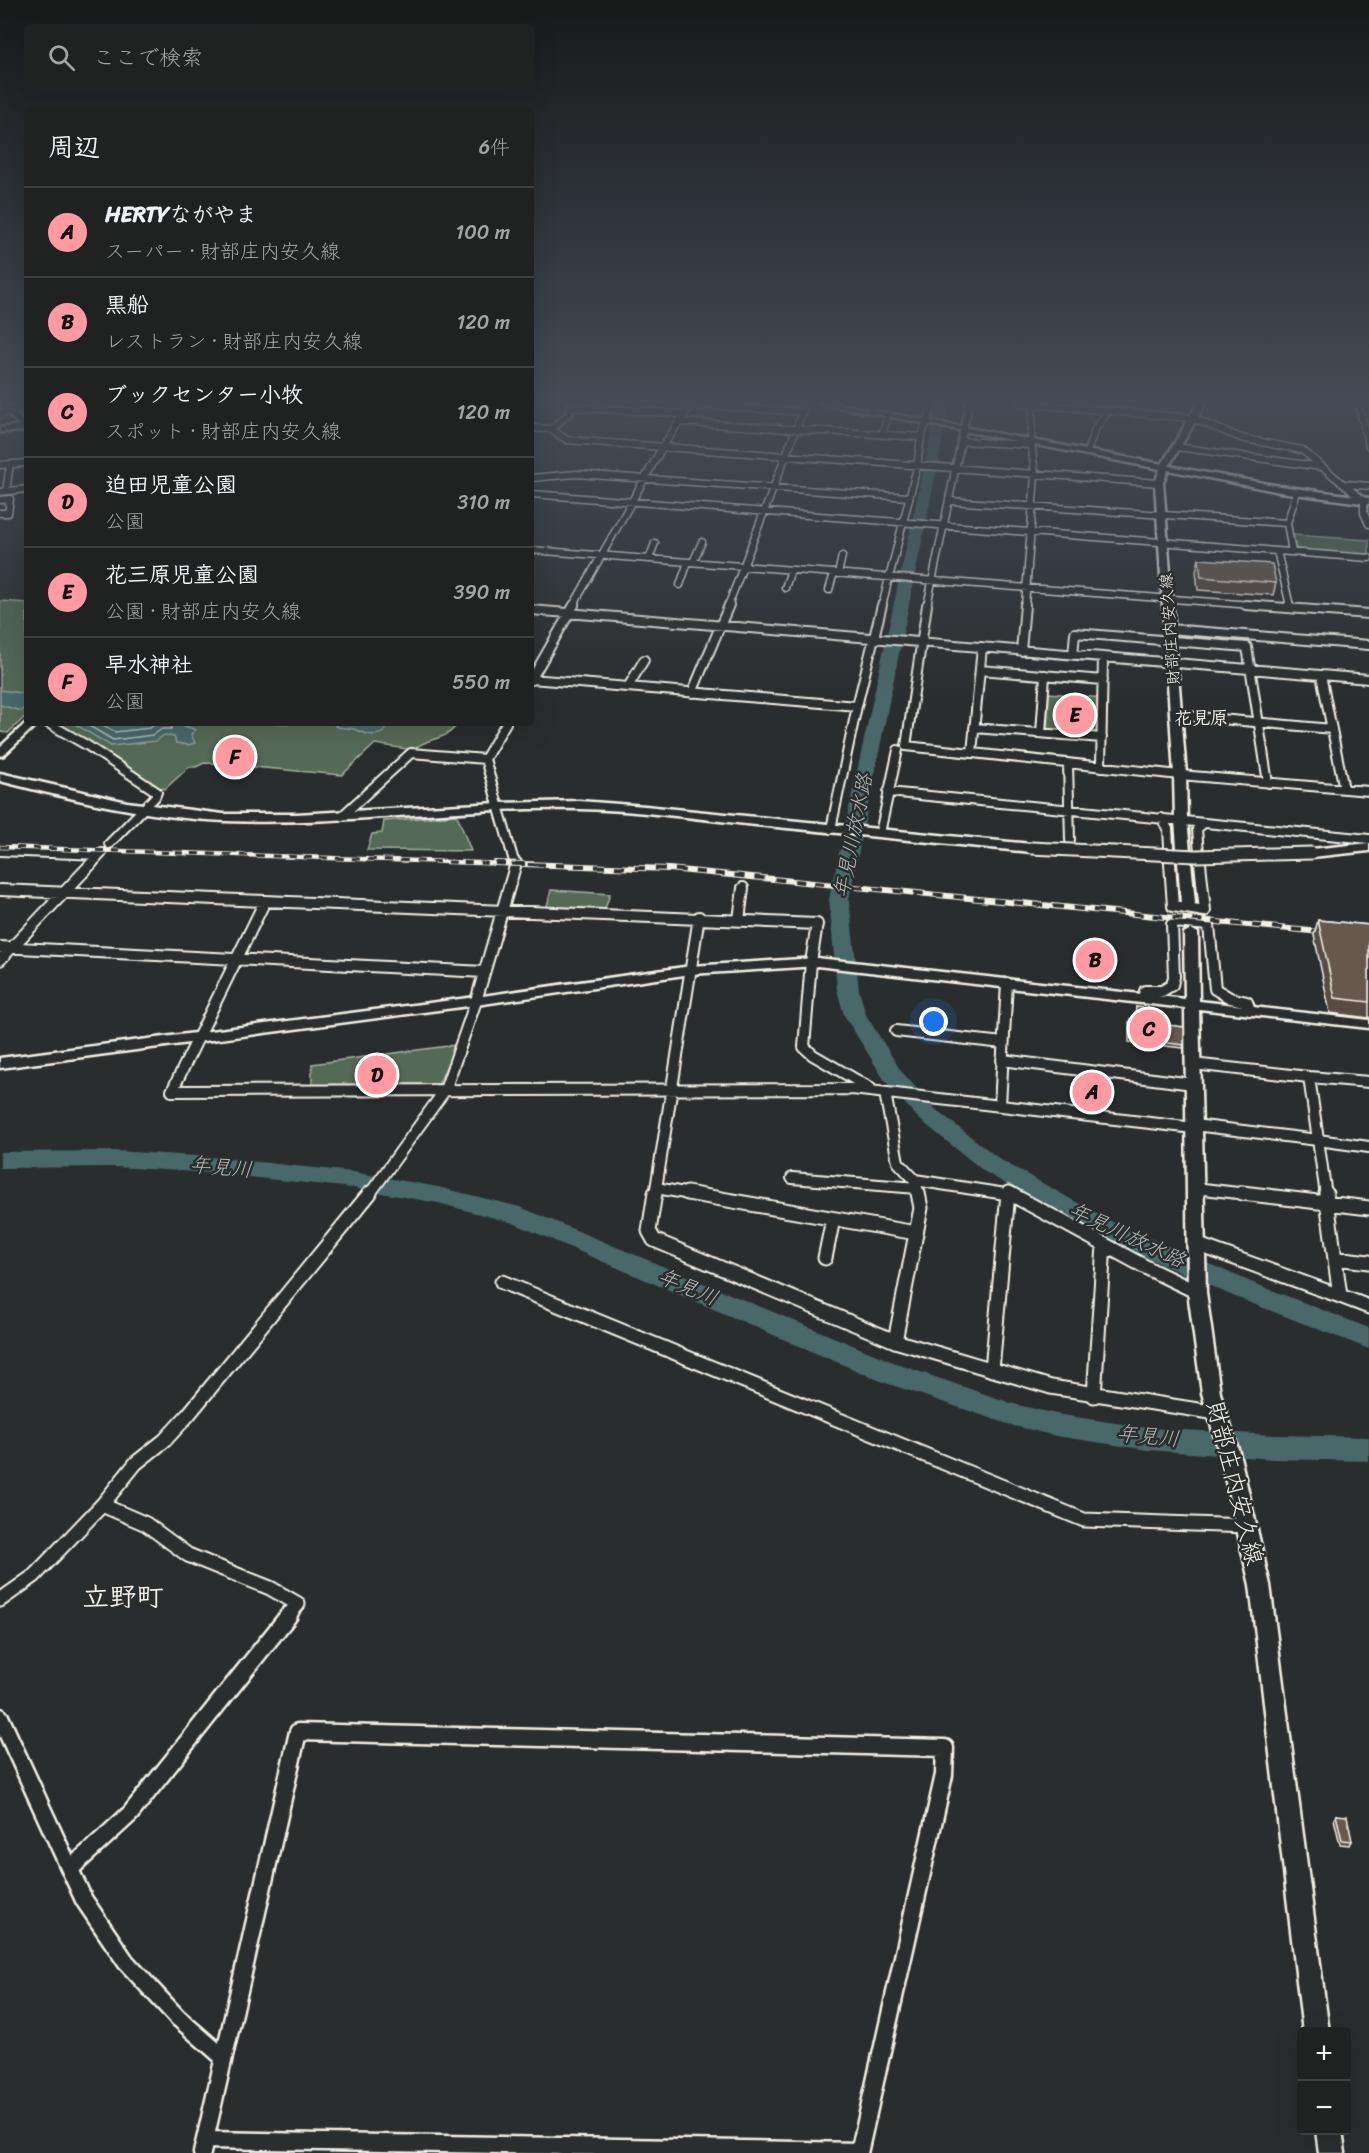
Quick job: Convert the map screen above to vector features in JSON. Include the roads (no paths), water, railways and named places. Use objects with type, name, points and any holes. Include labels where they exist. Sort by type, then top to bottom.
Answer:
[{"type":"street","points":[[0,513],[8,513],[9,503]]},
{"type":"street","points":[[534,674],[632,503]]},
{"type":"street","points":[[652,503],[1369,558]]},
{"type":"street","points":[[692,693],[745,567],[768,503]]},
{"type":"street","points":[[831,829],[857,706],[907,503]]},
{"type":"street","points":[[949,503],[941,526],[931,581],[906,746],[1180,775],[1369,791]]},
{"type":"street","points":[[991,503],[1287,524]]},
{"type":"street","name":"財部庄内安久線","points":[[1160,503],[1180,775],[1180,820],[1188,903]]},
{"type":"street","points":[[1292,552],[1287,524],[1293,503]]},
{"type":"street","points":[[1366,503],[1364,513],[1369,524]]},
{"type":"street","points":[[1020,651],[1032,506]]},
{"type":"street","points":[[680,585],[702,542]]},
{"type":"street","points":[[649,559],[655,543]]},
{"type":"street","points":[[534,550],[1369,614]]},
{"type":"street","points":[[1277,551],[1290,608]]},
{"type":"street","points":[[829,591],[842,556]]},
{"type":"street","points":[[785,588],[790,570]]},
{"type":"street","points":[[534,611],[1369,679]]},
{"type":"street","points":[[1169,629],[1369,645]]},
{"type":"street","points":[[1073,655],[1075,633],[1247,647],[1268,783]]},
{"type":"street","points":[[972,753],[982,647]]},
{"type":"street","points":[[1101,767],[1103,657]]},
{"type":"street","points":[[628,687],[644,660]]},
{"type":"street","points":[[980,670],[1103,680]]},
{"type":"street","points":[[1041,733],[1045,675]]},
{"type":"street","points":[[1321,675],[1344,789]]},
{"type":"street","points":[[534,679],[857,706]]},
{"type":"street","points":[[1176,715],[1332,729]]},
{"type":"street","points":[[0,753],[29,726]]},
{"type":"street","points":[[53,726],[154,789],[156,795],[109,844]]},
{"type":"street","points":[[0,1600],[34,1576],[102,1505],[136,1463],[165,1440],[188,1415],[368,1196],[445,1090],[476,1002],[516,863],[485,759],[504,726]]},
{"type":"street","points":[[974,728],[1102,738]]},
{"type":"street","points":[[876,833],[898,750]]},
{"type":"street","points":[[342,816],[411,753],[485,759]]},
{"type":"street","points":[[1068,764],[1070,840]]},
{"type":"street","points":[[0,777],[70,796],[144,809],[254,818],[342,816],[500,806],[618,807],[1031,848],[1184,856],[1312,853],[1369,847]]},
{"type":"street","points":[[888,792],[1369,839]]},
{"type":"street","points":[[1161,818],[1168,829],[1173,906],[1205,911],[1197,829],[1204,823]]},
{"type":"street","points":[[0,851],[101,854],[0,960]]},
{"type":"street","points":[[739,920],[743,888]]},
{"type":"street","points":[[0,890],[699,917],[817,924],[804,1047],[813,1055],[880,1092],[898,1162],[916,1184],[921,1208],[895,1341]]},
{"type":"street","points":[[265,901],[172,1091],[880,1092],[1369,1147]]},
{"type":"street","points":[[699,917],[649,1230],[654,1240],[895,1341],[1051,1387],[1219,1417]]},
{"type":"street","points":[[1143,998],[1145,991],[1162,991],[1172,985],[1174,976],[1172,924],[1174,922],[1209,925],[1215,988],[1230,998],[1247,1002],[1250,1010]]},
{"type":"street","name":"財部庄内安久線","points":[[1191,933],[1196,1288],[1212,1393],[1229,1452],[1260,1585],[1315,2027]]},
{"type":"street","points":[[0,947],[484,972]]},
{"type":"street","points":[[0,1063],[476,1002],[691,970],[814,962],[1369,1024]]},
{"type":"street","points":[[1000,1106],[1007,983]]},
{"type":"street","points":[[896,1031],[1003,1043]]},
{"type":"street","points":[[1002,1060],[1193,1084]]},
{"type":"street","points":[[1193,1064],[1369,1082]]},
{"type":"street","points":[[1309,1077],[1340,1296]]},
{"type":"street","points":[[792,1178],[916,1184],[1008,1193],[1104,1245],[1196,1288]]},
{"type":"street","points":[[656,1188],[916,1233]]},
{"type":"street","points":[[1195,1188],[1369,1208]]},
{"type":"street","points":[[992,1370],[1008,1193]]},
{"type":"street","points":[[825,1258],[833,1219]]},
{"type":"street","points":[[1094,1396],[1104,1245]]},
{"type":"street","points":[[1196,1246],[1369,1307]]},
{"type":"street","points":[[1335,1258],[1369,1262]]},
{"type":"street","points":[[502,1282],[1084,1520],[1247,1526]]},
{"type":"street","points":[[70,1869],[130,1814],[298,1604],[270,1588],[188,1555],[146,1524],[102,1505]]},
{"type":"street","points":[[0,1719],[84,1900],[126,1962],[177,2017],[223,2057]]},
{"type":"street","points":[[298,1732],[945,1748],[944,1775],[859,2152],[203,2146],[223,2057],[298,1732]]},
{"type":"street","points":[[1330,2135],[1332,2153]]},
{"type":"water","points":[[0,690],[24,694],[24,708],[21,711],[0,705]]},
{"type":"water","points":[[78,726],[185,726],[196,730],[191,734],[195,743],[188,745],[176,743],[174,737],[164,735],[156,741],[111,746]]},
{"type":"water","points":[[335,726],[385,726],[385,731],[371,735]]},
{"type":"waterway","name":"年見川放水路","points":[[923,503],[839,899],[848,990],[855,1015],[893,1076],[927,1114],[993,1166],[1103,1228],[1242,1289],[1369,1339]]},
{"type":"waterway","name":"年見川","points":[[0,1160],[115,1159],[212,1165],[353,1180],[438,1195],[520,1216],[893,1374],[1014,1415],[1056,1425],[1148,1439],[1273,1447],[1369,1449]]},
{"type":"railway","points":[[0,847],[540,865]]},
{"type":"railway","points":[[495,863],[669,869],[1331,933]]},
{"type":"place","name":"花三原児童公園","points":[[1075,715]]},
{"type":"place","name":"早水神社","points":[[235,757]]},
{"type":"place","name":"黒船","points":[[1095,960]]},
{"type":"place","name":"ブックセンター小牧","points":[[1149,1029]]},
{"type":"place","name":"迫田児童公園","points":[[377,1075]]},
{"type":"place","name":"HERTYながやま","points":[[1092,1092]]},
{"type":"district","name":"花見原","points":[[1201,718]]},
{"type":"district","name":"立野町","points":[[123,1597]]}]
